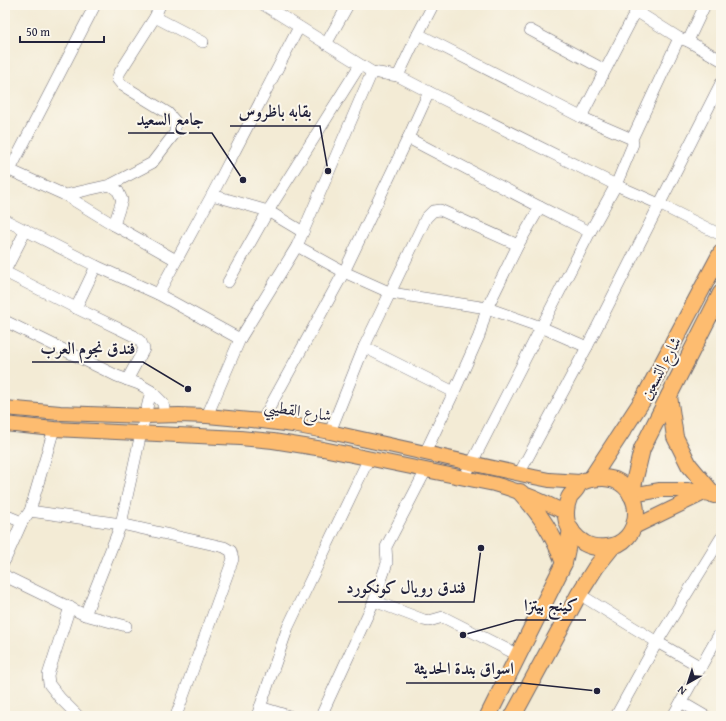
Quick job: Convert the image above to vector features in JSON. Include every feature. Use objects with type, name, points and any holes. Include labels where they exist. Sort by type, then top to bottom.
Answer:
[{"type":"highway","name":"شارع التسعين","points":[[586,481],[644,398],[721,253]]},
{"type":"highway","name":"شارع التسعين","points":[[632,495],[642,449],[721,293]]},
{"type":"highway","points":[[669,396],[675,437],[689,465],[713,495]]},
{"type":"highway","points":[[603,478],[614,480],[624,486],[632,495],[637,511],[634,527],[630,534],[619,544],[612,547],[600,548],[588,546],[578,540],[571,530],[566,519],[566,508],[569,498],[586,481],[603,478]]},
{"type":"highway","points":[[520,492],[532,505],[548,528],[564,563]]},
{"type":"highway","points":[[488,716],[564,563],[571,530]]},
{"type":"highway","points":[[514,716],[579,594],[596,567],[612,547]]},
{"type":"main road","name":"شارع القطيبي","points":[[5,408],[60,413],[145,416],[207,416],[262,421],[330,432],[549,480],[586,481]]},
{"type":"main road","points":[[5,424],[54,429],[273,441],[323,449],[494,484],[536,498],[566,513]]},
{"type":"main road","points":[[632,495],[660,490],[688,490],[713,495]]},
{"type":"main road","points":[[634,527],[713,495]]},
{"type":"street","points":[[95,5],[7,169],[65,194],[114,225],[176,260]]},
{"type":"street","points":[[65,194],[110,185],[152,163],[175,133],[175,121],[168,113],[122,85],[117,79],[155,17],[160,5]]},
{"type":"street","points":[[264,5],[372,72],[398,76],[616,185],[659,204],[721,235]]},
{"type":"street","points":[[326,44],[348,5]]},
{"type":"street","points":[[398,76],[433,5]]},
{"type":"street","points":[[464,478],[590,232],[616,185],[633,144],[632,139],[684,40],[705,5]]},
{"type":"street","points":[[581,117],[634,8],[684,40],[721,60]]},
{"type":"street","points":[[155,17],[203,42]]},
{"type":"street","points":[[158,294],[212,195],[299,27]]},
{"type":"street","points":[[530,30],[605,70]]},
{"type":"street","points":[[418,34],[581,117],[632,139]]},
{"type":"street","points":[[228,282],[268,211],[360,65]]},
{"type":"street","points":[[207,416],[240,339],[297,246],[372,72]]},
{"type":"street","points":[[519,474],[586,347],[721,83]]},
{"type":"street","points":[[262,421],[344,272],[429,92]]},
{"type":"street","points":[[408,138],[590,232]]},
{"type":"street","points":[[110,185],[118,191],[122,200],[114,225]]},
{"type":"street","points":[[212,195],[268,211],[303,232]]},
{"type":"street","points":[[425,453],[479,336],[487,308],[518,245],[540,207]]},
{"type":"street","points":[[330,432],[364,347],[426,218],[433,211],[440,210],[518,245]]},
{"type":"street","points":[[5,220],[96,266],[158,294],[240,339]]},
{"type":"street","points":[[26,230],[5,272],[134,336],[141,342],[144,349],[127,380]]},
{"type":"street","points":[[297,246],[344,272],[391,293],[487,308],[586,347]]},
{"type":"street","points":[[76,308],[96,266]]},
{"type":"street","points":[[5,321],[151,391],[163,403],[165,415]]},
{"type":"street","points":[[364,347],[454,392]]},
{"type":"street","points":[[86,615],[121,524],[151,391]]},
{"type":"street","points":[[5,560],[22,522],[30,511],[54,429]]},
{"type":"street","points":[[289,716],[258,711],[288,626],[369,458]]},
{"type":"street","points":[[321,716],[374,601],[387,563],[386,546],[426,470]]},
{"type":"street","points":[[30,511],[121,524],[224,547],[231,551],[234,558],[176,716]]},
{"type":"street","points":[[5,515],[22,522]]},
{"type":"street","points":[[616,716],[657,642],[721,538]]},
{"type":"street","points":[[5,575],[86,615],[126,626]]},
{"type":"street","points":[[579,594],[701,667]]},
{"type":"street","points":[[374,601],[424,620],[443,617],[518,655]]},
{"type":"street","points":[[70,607],[48,675],[48,680],[49,684],[56,693],[78,716]]},
{"type":"street","points":[[673,716],[721,631]]},
{"type":"street","points":[[681,702],[705,716]]},
{"type":"place","name":"بقابه باظروس","points":[[328,171]]},
{"type":"place","name":"جامع السعيد","points":[[243,180]]},
{"type":"place","name":"فندق نجوم العرب","points":[[188,389]]},
{"type":"place","name":"فندق رويال كونكورد","points":[[481,548]]},
{"type":"place","name":"كينج بيتزا","points":[[463,635]]},
{"type":"place","name":"اسواق بندة الحديثة","points":[[597,691]]}]
